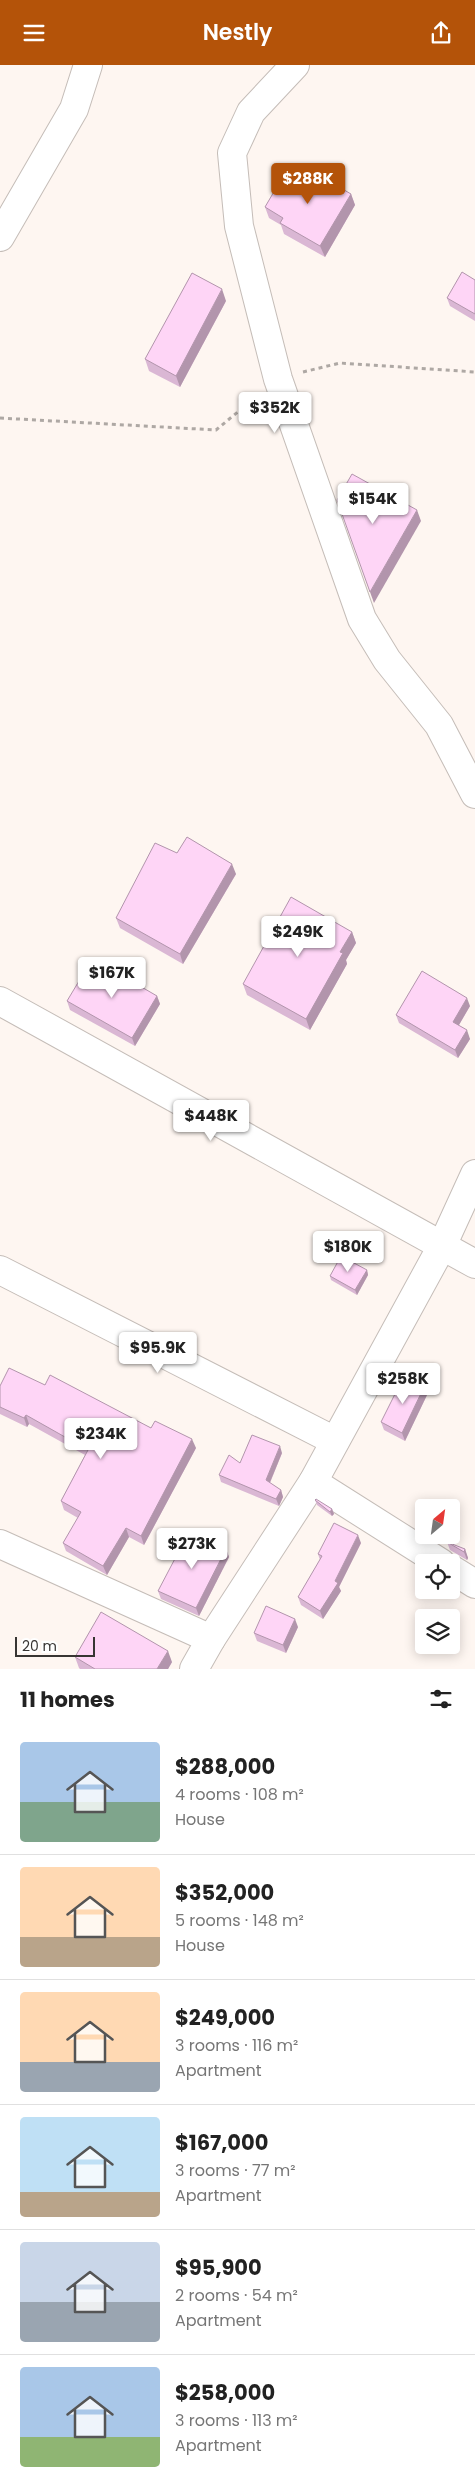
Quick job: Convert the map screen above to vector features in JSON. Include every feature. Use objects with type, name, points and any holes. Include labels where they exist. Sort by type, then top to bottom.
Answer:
[{"type":"street","points":[[0,237],[74,109],[88,65]]},
{"type":"street","points":[[295,65],[251,112],[232,153],[238,226],[278,379],[362,619],[387,660],[439,725],[475,794]]},
{"type":"street","points":[[0,1001],[475,1264]]},
{"type":"street","points":[[194,1669],[211,1639],[312,1482],[442,1246],[475,1174]]},
{"type":"street","points":[[0,1269],[335,1441]]},
{"type":"street","points":[[312,1482],[427,1554]]},
{"type":"street","points":[[0,1544],[211,1639]]},
{"type":"street","points":[[460,1575],[475,1584]]},
{"type":"path","points":[[0,418],[216,430],[278,379],[340,363],[475,372]]},
{"type":"building","points":[[303,166],[351,194],[320,246],[280,223],[283,218],[265,207],[282,178],[293,184]]},
{"type":"building","points":[[462,272],[475,280],[475,314],[447,298]]},
{"type":"building","points":[[192,273],[222,289],[176,376],[145,359]]},
{"type":"building","points":[[352,474],[417,510],[370,592],[337,500]]},
{"type":"building","points":[[187,837],[232,864],[180,954],[116,918],[155,843],[177,853]]},
{"type":"building","points":[[291,897],[352,932],[340,952],[343,953],[306,1019],[243,984]]},
{"type":"building","points":[[91,961],[119,977],[121,975],[157,996],[132,1038],[67,1001]]},
{"type":"building","points":[[422,971],[467,998],[453,1022],[467,1030],[455,1050],[396,1015]]},
{"type":"building","points":[[341,1256],[367,1270],[355,1290],[330,1276]]},
{"type":"building","points":[[9,1368],[45,1385],[50,1375],[151,1428],[155,1421],[192,1439],[141,1536],[126,1528],[103,1566],[63,1543],[81,1512],[61,1501],[88,1450],[26,1415],[24,1418],[0,1407],[0,1386]]},
{"type":"building","points":[[404,1376],[424,1387],[402,1433],[381,1422]]},
{"type":"building","points":[[252,1435],[280,1446],[266,1480],[281,1490],[276,1499],[219,1475],[229,1455],[240,1463]]},
{"type":"building","points":[[315,1500],[332,1509],[330,1512]]},
{"type":"building","points":[[334,1523],[358,1535],[335,1581],[338,1583],[320,1611],[298,1597],[322,1556],[318,1554]]},
{"type":"building","points":[[190,1530],[226,1549],[196,1608],[158,1591]]},
{"type":"building","points":[[450,1544],[465,1549],[464,1552]]},
{"type":"building","points":[[266,1606],[295,1619],[283,1645],[254,1633]]},
{"type":"building","points":[[101,1612],[168,1651],[157,1669],[95,1669],[75,1657]]}]
